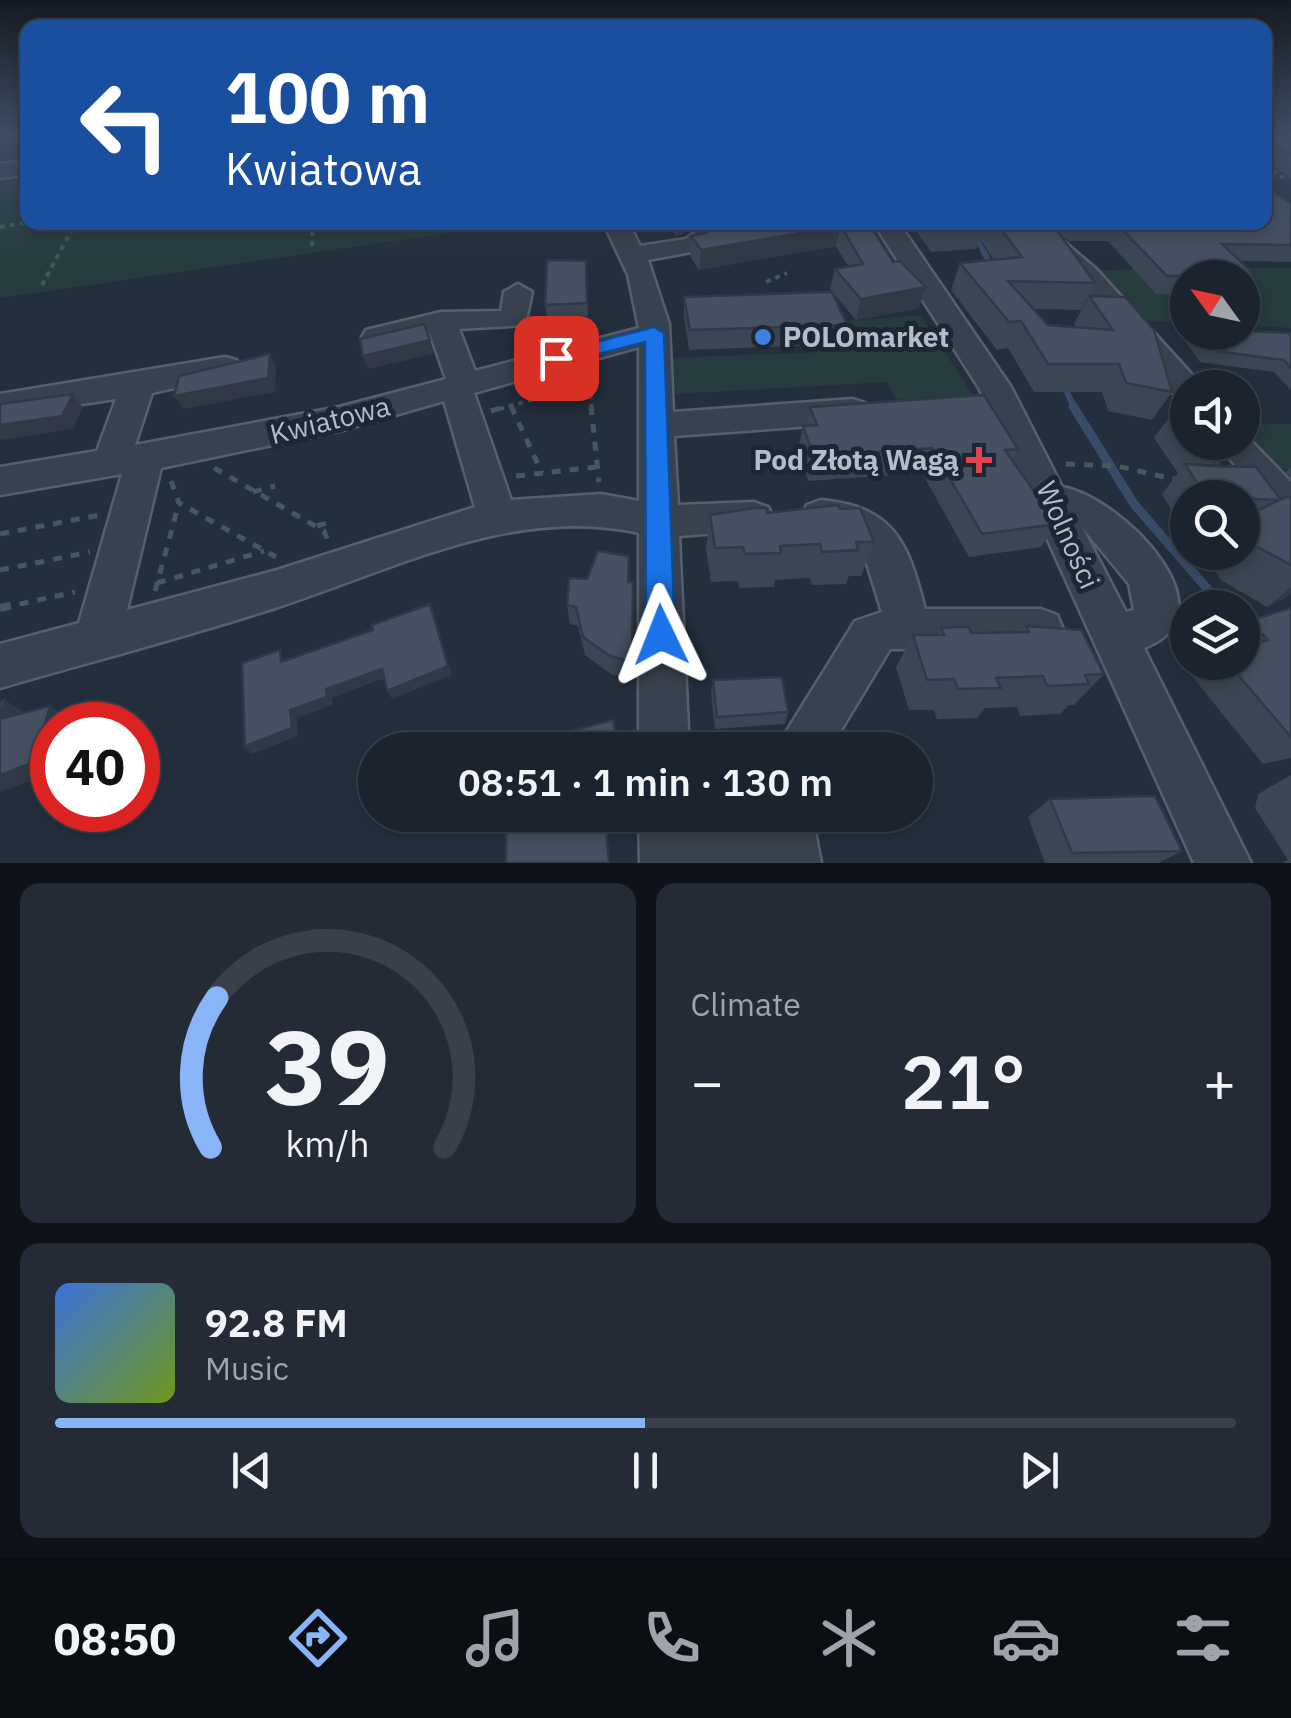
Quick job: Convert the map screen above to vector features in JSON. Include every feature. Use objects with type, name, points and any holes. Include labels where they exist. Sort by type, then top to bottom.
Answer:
[{"type":"street","points":[[619,230],[648,294],[654,333],[664,732]]},
{"type":"street","points":[[633,255],[700,242],[717,230]]},
{"type":"street","name":"Wolności","points":[[889,230],[986,403],[1052,501],[1224,863]]},
{"type":"street","points":[[1035,230],[1086,275],[1172,370]]},
{"type":"street","points":[[364,340],[441,321],[515,319],[518,292]]},
{"type":"street","points":[[441,321],[491,499]]},
{"type":"street","name":"Kwiatowa","points":[[0,481],[150,456],[235,470],[654,333]]},
{"type":"street","points":[[0,405],[138,385],[260,360]]},
{"type":"street","points":[[114,578],[150,456],[138,385]]},
{"type":"street","points":[[657,425],[882,409]]},
{"type":"street","points":[[1250,460],[1291,508]]},
{"type":"street","points":[[0,666],[114,578],[324,552],[491,499],[599,488],[658,521],[848,516],[864,522],[885,546],[908,629]]},
{"type":"street","points":[[1052,501],[1072,503],[1099,518],[1140,564],[1160,604],[1158,618],[1144,628],[1113,635]]},
{"type":"street","points":[[811,732],[871,636],[890,628],[1041,629]]},
{"type":"street","points":[[667,832],[668,862],[789,843]]},
{"type":"path","points":[[42,284],[72,230]]},
{"type":"path","points":[[312,230],[312,246]]},
{"type":"path","points":[[766,282],[787,273]]},
{"type":"path","points":[[491,499],[542,473],[599,488],[587,361]]},
{"type":"path","points":[[461,397],[511,406],[590,384]]},
{"type":"path","points":[[511,406],[542,473]]},
{"type":"path","points":[[150,456],[235,470],[275,486]]},
{"type":"path","points":[[150,456],[180,503],[283,562]]},
{"type":"path","points":[[1092,465],[1118,466],[1173,480]]},
{"type":"path","points":[[235,470],[324,531],[324,552]]},
{"type":"path","points":[[0,534],[114,578],[152,603],[180,503]]},
{"type":"path","points":[[314,527],[334,521]]},
{"type":"path","points":[[157,583],[264,551]]},
{"type":"path","points":[[0,570],[114,578]]},
{"type":"path","points":[[0,608],[114,578]]},
{"type":"green space","points":[[0,175],[20,175],[20,230],[471,230],[0,298]]},
{"type":"green space","points":[[1170,268],[1170,322],[1148,321],[1096,271]]},
{"type":"green space","points":[[1260,268],[1291,268],[1291,328],[1260,326]]},
{"type":"green space","points":[[920,315],[973,395],[896,399],[887,382],[674,394],[670,358],[850,351],[840,322]]},
{"type":"green space","points":[[1260,424],[1291,424],[1291,469],[1276,469],[1260,451]]},
{"type":"building","points":[[1272,191],[1291,204],[1291,245],[1222,244],[1239,260],[1170,260],[1170,276],[1123,230],[1272,230]]},
{"type":"building","points":[[818,230],[701,250],[691,236]]},
{"type":"building","points":[[843,230],[873,230],[893,262],[900,261],[926,287],[861,299],[835,269],[863,264]]},
{"type":"building","points":[[1002,230],[1057,230],[1095,283],[1008,281],[1048,325],[1113,330],[1089,296],[1125,297],[1154,330],[1170,392],[1126,383],[1119,364],[1048,364],[1021,321],[1009,322],[960,263],[1022,257]]},
{"type":"building","points":[[547,260],[586,261],[587,303],[545,305]]},
{"type":"building","points":[[832,292],[847,325],[690,330],[684,297]]},
{"type":"building","points":[[424,324],[430,340],[363,356],[360,339]]},
{"type":"building","points":[[1260,332],[1291,333],[1291,368],[1284,360],[1208,350],[1260,350]]},
{"type":"building","points":[[270,354],[268,378],[174,396],[179,376]]},
{"type":"building","points":[[73,394],[62,416],[0,425],[0,404]]},
{"type":"building","points":[[984,395],[1018,449],[1005,450],[1057,524],[982,534],[932,448],[814,457],[803,426],[817,425],[810,407]]},
{"type":"building","points":[[1213,460],[1221,460],[1219,466],[1256,467],[1281,500],[1260,499],[1260,480],[1195,480],[1185,464],[1217,466]]},
{"type":"building","points":[[1288,496],[1291,499],[1291,565],[1260,548],[1260,509]]},
{"type":"building","points":[[838,505],[840,509],[860,508],[874,542],[856,542],[858,550],[822,552],[820,544],[780,546],[781,553],[745,554],[743,547],[715,548],[710,515],[755,508],[766,508],[767,513]]},
{"type":"building","points":[[598,551],[629,556],[628,582],[633,582],[632,662],[610,656],[583,637],[576,607],[567,605],[569,578],[587,579]]},
{"type":"building","points":[[430,604],[448,666],[387,691],[382,669],[326,689],[327,697],[290,710],[292,728],[245,746],[242,663],[280,650],[281,662],[373,630],[372,625]]},
{"type":"building","points":[[1291,608],[1291,737],[1242,680],[1260,680],[1260,642],[1268,640],[1260,632],[1260,618]]},
{"type":"building","points":[[1026,626],[1081,630],[1104,674],[1085,675],[1089,684],[1047,686],[1043,676],[996,678],[1001,688],[958,689],[954,679],[927,680],[913,635],[944,635],[941,628],[955,627],[969,627],[971,633],[1029,632]]},
{"type":"building","points":[[782,677],[788,712],[717,717],[713,680]]},
{"type":"building","points":[[30,711],[30,764],[0,775],[0,719]]},
{"type":"building","points":[[613,720],[616,732],[567,732]]},
{"type":"building","points":[[1155,796],[1182,851],[1072,853],[1050,799]]},
{"type":"building","points":[[506,832],[606,832],[609,863],[506,863]]},
{"type":"waterway","points":[[973,230],[985,255]]},
{"type":"waterway","points":[[984,252],[992,268]]},
{"type":"waterway","points":[[1064,386],[1075,409]]},
{"type":"waterway","points":[[1073,406],[1134,504],[1208,590]]},
{"type":"place","name":"POLOmarket","points":[[763,337]]},
{"type":"place","name":"Pod Złotą Wagą","points":[[979,460]]},
{"type":"route","points":[[556,358],[654,333],[661,635]]}]
